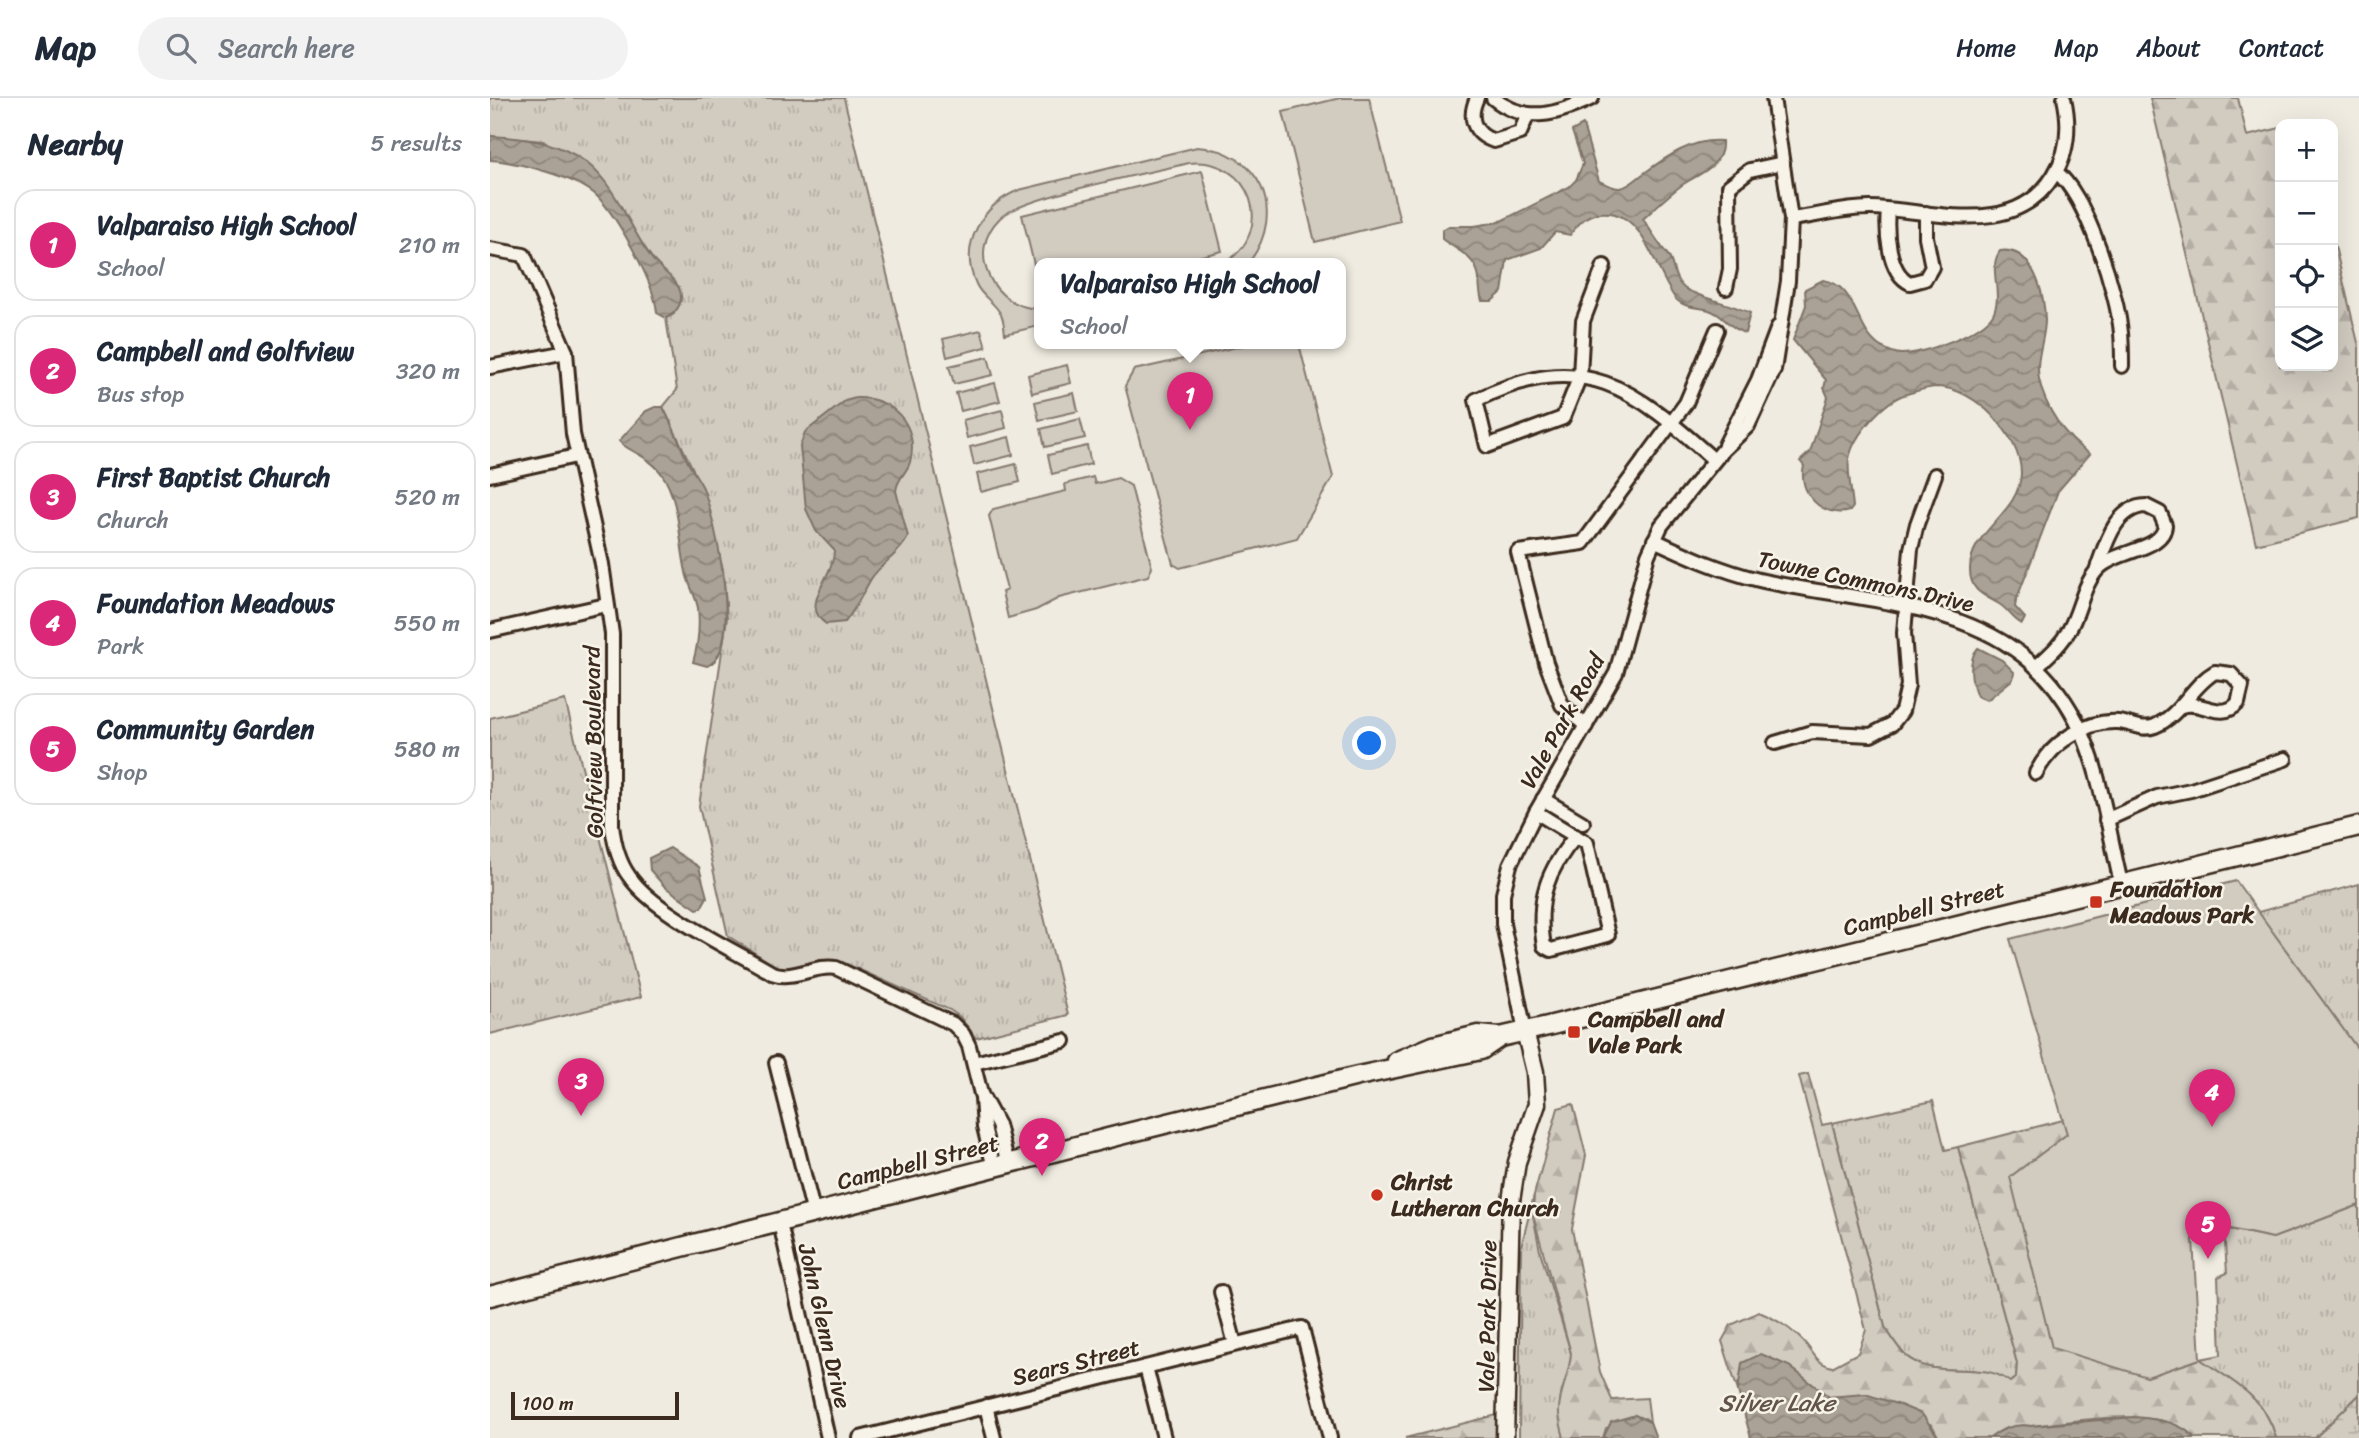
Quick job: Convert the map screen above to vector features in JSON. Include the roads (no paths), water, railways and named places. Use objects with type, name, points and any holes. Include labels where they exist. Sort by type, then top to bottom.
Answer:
[{"type":"main road","name":"Campbell Street","points":[[490,1296],[1358,1076],[1433,1046],[1478,1035],[1500,1037],[2359,826]]},
{"type":"street","points":[[1477,98],[1472,108],[1472,121],[1476,131],[1494,141],[1520,133],[1528,114]]},
{"type":"street","points":[[1493,98],[1512,110],[1528,114],[1560,113],[1592,98]]},
{"type":"street","name":"Vale Park Road","points":[[1525,1031],[1504,933],[1502,905],[1506,875],[1536,812],[1622,659],[1654,540],[1670,513],[1723,450],[1758,380],[1782,317],[1788,281],[1791,219],[1773,98]]},
{"type":"street","points":[[1791,219],[1848,210],[1888,209],[1970,217],[1997,215],[2032,199],[2056,172],[2067,143],[2068,123],[2064,98]]},
{"type":"street","points":[[1726,288],[1730,269],[1729,186],[1749,170],[1783,163]]},
{"type":"street","points":[[2056,172],[2071,187],[2098,245],[2120,327],[2122,366]]},
{"type":"street","points":[[1888,209],[1888,234],[1897,269],[1902,278],[1910,283],[1925,279],[1932,267],[1926,237],[1926,213]]},
{"type":"street","name":"Golfview Boulevard","points":[[490,249],[524,255],[566,352],[576,456],[602,564],[612,644],[612,825],[617,851],[634,883],[662,907],[772,973],[791,975],[836,968],[953,1024],[964,1034],[981,1094],[998,1125],[1001,1166]]},
{"type":"street","points":[[1604,266],[1583,321],[1580,376],[1563,418],[1487,446],[1476,400],[1549,375],[1580,376],[1612,383],[1633,394],[1714,460]]},
{"type":"street","points":[[1586,726],[1562,705],[1546,663],[1518,552],[1583,543],[1686,403],[1717,330]]},
{"type":"street","points":[[490,367],[566,352]]},
{"type":"street","points":[[490,475],[576,456]]},
{"type":"street","points":[[1775,743],[1812,732],[1864,737],[1878,733],[1892,724],[1902,711],[1908,694],[1904,633],[1914,534],[1935,475]]},
{"type":"street","points":[[2036,667],[2070,629],[2113,529],[2137,506],[2146,506],[2160,513],[2165,526],[2161,539],[2152,545],[2121,553],[2096,571]]},
{"type":"street","name":"Towne Commons Drive","points":[[1654,540],[1736,574],[1976,625],[2012,647],[2036,667],[2063,699],[2081,732],[2121,883]]},
{"type":"street","points":[[490,631],[606,605]]},
{"type":"street","points":[[2036,773],[2055,744],[2081,732],[2109,723],[2153,726],[2181,706],[2215,672],[2231,674],[2242,687],[2238,703],[2229,710],[2214,710],[2194,703],[2181,706]]},
{"type":"street","points":[[2106,820],[2157,796],[2191,790],[2284,759]]},
{"type":"street","points":[[1543,799],[1583,823]]},
{"type":"street","points":[[1536,812],[1576,836],[1587,843],[1608,935],[1551,950],[1544,946],[1541,926],[1542,898],[1552,869],[1576,836]]},
{"type":"street","name":"Vale Park Drive","points":[[1506,1438],[1511,1200],[1517,1162],[1537,1104],[1535,1072],[1525,1031]]},
{"type":"street","points":[[974,1063],[1064,1041]]},
{"type":"street","points":[[776,1063],[814,1214]]},
{"type":"street","name":"John Glenn Drive","points":[[780,1223],[828,1438]]},
{"type":"street","points":[[1221,1292],[1235,1344]]},
{"type":"street","name":"Sears Street","points":[[860,1438],[1302,1328],[1330,1438]]},
{"type":"street","points":[[1146,1367],[1164,1438]]},
{"type":"street","points":[[986,1406],[994,1438]]},
{"type":"water","points":[[1583,125],[1599,181],[1617,188],[1629,184],[1680,150],[1701,142],[1722,141],[1722,149],[1715,162],[1674,191],[1643,219],[1670,258],[1677,280],[1684,288],[1750,313],[1745,333],[1714,312],[1678,301],[1641,235],[1621,216],[1609,213],[1591,215],[1570,235],[1555,232],[1541,248],[1507,260],[1502,292],[1492,301],[1482,301],[1476,267],[1468,257],[1442,239],[1442,230],[1449,226],[1499,222],[1569,187],[1576,180],[1583,164],[1572,131]]},
{"type":"water","points":[[490,136],[553,145],[576,156],[598,173],[653,260],[679,288],[680,302],[674,313],[666,318],[657,313],[650,285],[634,251],[596,195],[575,182],[546,172],[490,160]]},
{"type":"water","points":[[2000,251],[2021,256],[2035,274],[2044,310],[2045,327],[2038,364],[2042,390],[2064,431],[2090,454],[2058,491],[2016,601],[2015,607],[2025,618],[2022,624],[2002,606],[1979,592],[1972,583],[1970,570],[1977,544],[2012,500],[2021,473],[2013,444],[1993,416],[1981,405],[1952,389],[1938,387],[1907,394],[1889,403],[1863,430],[1852,450],[1849,471],[1853,507],[1850,511],[1830,511],[1814,502],[1804,486],[1804,466],[1800,461],[1810,452],[1828,397],[1824,388],[1826,380],[1793,340],[1806,305],[1805,289],[1823,280],[1834,284],[1850,299],[1872,339],[1893,353],[1911,353],[1951,341],[1987,321],[1996,306],[1995,265]]},
{"type":"water","points":[[856,398],[881,402],[900,415],[907,425],[911,436],[910,462],[896,491],[908,537],[900,549],[875,573],[845,622],[826,624],[818,616],[816,599],[833,560],[834,550],[816,531],[806,509],[800,446],[805,432],[845,401]]},
{"type":"water","points":[[663,407],[703,488],[720,554],[726,611],[724,636],[718,655],[707,666],[693,662],[698,635],[698,608],[687,576],[672,495],[656,467],[619,441],[646,411]]},
{"type":"water","points":[[1978,648],[2002,660],[2014,672],[2013,679],[1987,700],[1977,696],[1973,684],[1971,665]]},
{"type":"water","points":[[670,848],[699,867],[707,897],[701,908],[697,909],[665,887],[650,870],[649,858]]},
{"type":"water","name":"Silver Lake","points":[[1761,1354],[1789,1366],[1829,1397],[1865,1394],[1922,1414],[1939,1438],[1751,1438],[1738,1391],[1742,1363]]},
{"type":"water","name":"Silver Lake","points":[[1635,1415],[1650,1422],[1656,1438],[1603,1438],[1611,1422]]},
{"type":"water","points":[[2134,1417],[2175,1424],[2195,1438],[1990,1438],[2014,1426]]},
{"type":"place","name":"Valparaiso High School","points":[[1190,430]]},
{"type":"place","name":"Foundation Meadows Park","points":[[2096,902]]},
{"type":"place","name":"Campbell and Vale Park","points":[[1574,1032]]},
{"type":"place","name":"First Baptist Church","points":[[581,1116]]},
{"type":"place","name":"Foundation Meadows","points":[[2212,1127]]},
{"type":"place","name":"Campbell and Golfview","points":[[1042,1176]]},
{"type":"place","name":"Christ Lutheran Church","points":[[1377,1195]]},
{"type":"place","name":"Community Garden","points":[[2208,1259]]}]
